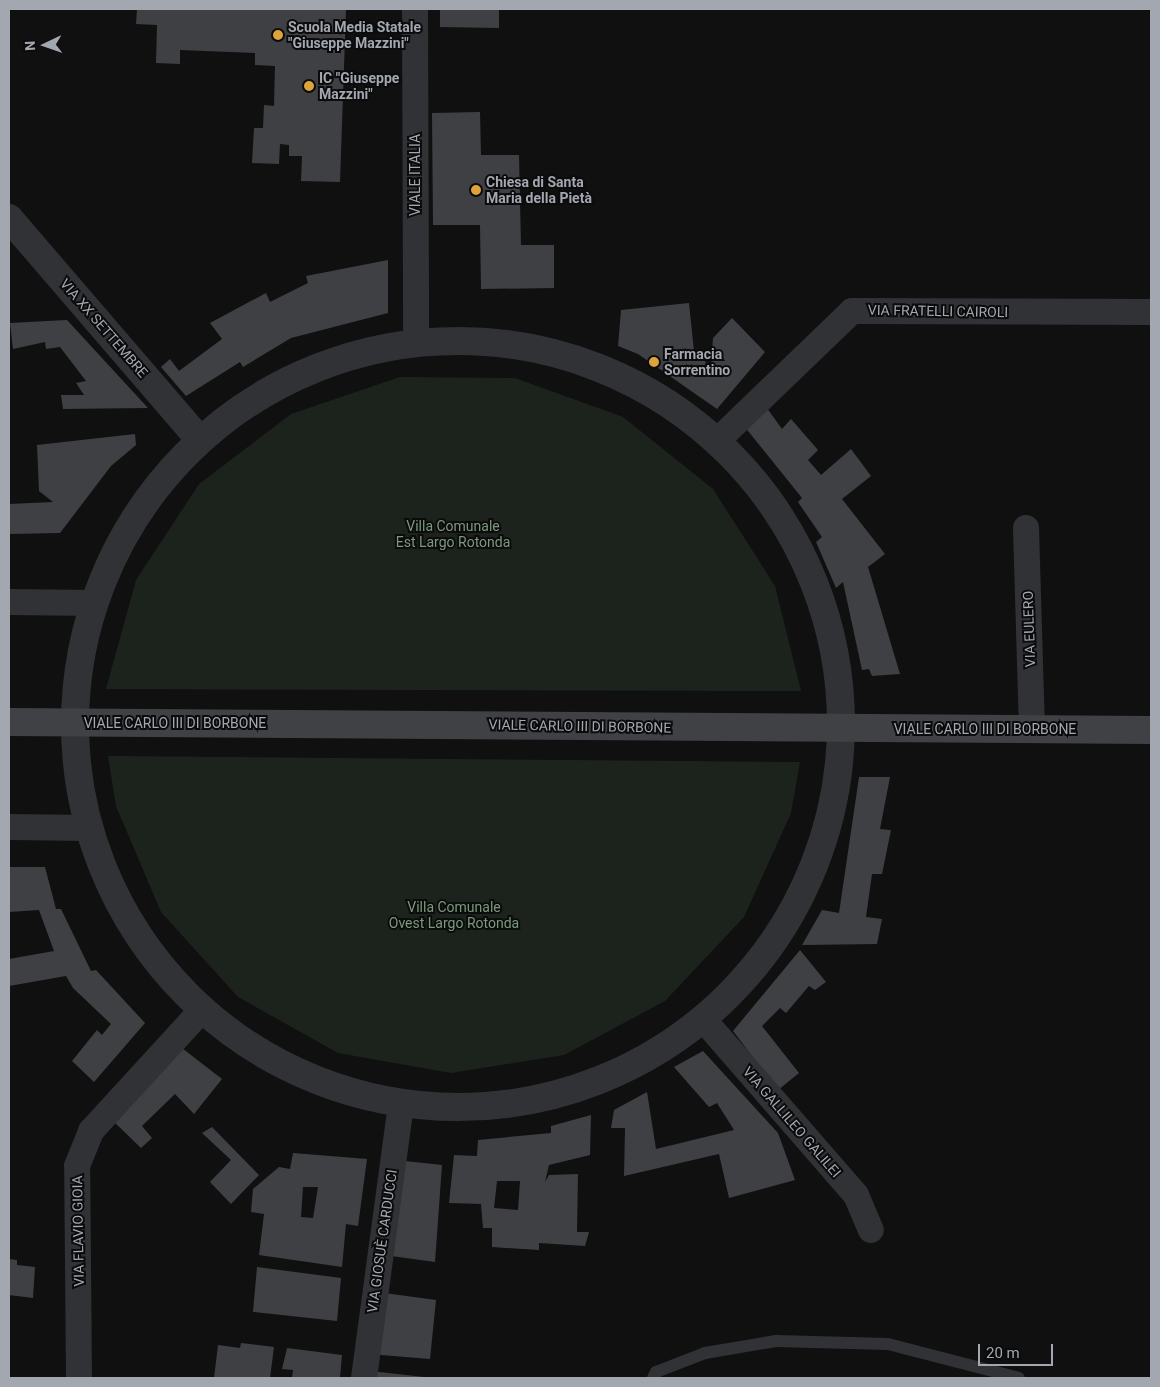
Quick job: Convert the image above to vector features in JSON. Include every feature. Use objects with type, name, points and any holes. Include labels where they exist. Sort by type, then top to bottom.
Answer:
[{"type":"main road","name":"VIALE CARLO III DI BORBONE","points":[[9,722],[840,730],[1151,730]]},
{"type":"street","name":"VIALE ITALIA","points":[[415,9],[416,342]]},
{"type":"street","name":"VIA XX SETTEMBRE","points":[[9,218],[198,438]]},
{"type":"street","name":"VIA FRATELLI CAIROLI","points":[[717,441],[852,310],[1151,312]]},
{"type":"street","points":[[481,340],[554,352],[608,370],[665,401],[717,441],[764,494],[809,572],[827,622],[838,676],[840,730],[834,795],[816,859],[788,919],[755,965],[703,1019],[659,1051],[612,1076],[561,1094],[463,1108],[401,1104],[346,1092],[294,1072],[246,1044],[202,1010],[153,957],[115,896],[89,828],[74,723],[77,675],[94,603],[122,539],[160,481],[198,438],[280,384],[341,357],[416,342],[481,340]]},
{"type":"street","name":"VIA EULERO","points":[[1026,528],[1032,730]]},
{"type":"street","points":[[9,602],[94,603]]},
{"type":"street","points":[[9,827],[89,828]]},
{"type":"street","name":"VIA FLAVIO GIOIA","points":[[80,1378],[77,1166],[91,1131],[202,1010]]},
{"type":"street","name":"VIA GALLILEO GALILEI","points":[[703,1019],[856,1195],[871,1230]]},
{"type":"street","name":"VIA GIOSUÈ CARDUCCI","points":[[364,1378],[401,1104]]},
{"type":"lane","points":[[653,1378],[656,1372],[705,1352],[776,1341],[888,1344],[1019,1378]]},
{"type":"green space","name":"Villa Comunale Est Largo Rotonda","points":[[400,377],[515,378],[623,417],[713,489],[775,586],[801,691],[106,689],[136,580],[199,484],[291,414]]},
{"type":"green space","name":"Villa Comunale Ovest Largo Rotonda","points":[[108,756],[800,762],[791,813],[744,917],[665,1001],[564,1055],[451,1073],[338,1053],[238,997],[161,912],[116,806]]},
{"type":"building","name":"IC \"Giuseppe Mazzini\"","points":[[137,9],[346,9],[340,182],[301,181],[302,156],[289,156],[289,145],[280,144],[279,164],[252,163],[254,128],[263,128],[264,105],[274,106],[275,66],[255,65],[255,53],[180,50],[180,64],[156,63],[157,25],[136,24]]},
{"type":"building","points":[[440,9],[499,9],[499,28],[440,27]]},
{"type":"building","name":"Chiesa di Santa Maria della Pietà","points":[[480,112],[481,155],[519,155],[521,245],[554,245],[554,288],[481,289],[480,225],[433,225],[432,113]]},
{"type":"building","points":[[388,260],[388,313],[291,338],[243,367],[240,362],[186,396],[161,367],[170,359],[179,371],[222,339],[210,323],[266,293],[270,302],[308,283],[306,276]]},
{"type":"building","points":[[689,303],[694,351],[711,367],[713,338],[732,318],[765,352],[717,409],[638,354],[618,346],[621,310]]},
{"type":"building","points":[[67,320],[148,408],[63,409],[61,395],[84,395],[76,383],[86,381],[60,347],[46,349],[45,342],[13,349],[10,323]]},
{"type":"building","points":[[764,404],[782,429],[791,419],[818,450],[808,460],[821,475],[851,449],[871,476],[842,499],[885,554],[868,567],[900,674],[872,676],[869,669],[862,670],[843,582],[836,588],[816,542],[822,537],[798,502],[802,498],[744,426]]},
{"type":"building","points":[[135,434],[136,445],[111,466],[60,533],[9,534],[9,504],[53,502],[39,491],[37,445]]},
{"type":"building","points":[[859,777],[890,777],[880,829],[891,830],[882,874],[872,874],[866,917],[882,919],[877,944],[802,945],[822,910],[839,913]]},
{"type":"building","points":[[9,867],[45,867],[56,909],[61,909],[91,971],[96,970],[145,1023],[94,1082],[72,1061],[97,1030],[102,1035],[111,1024],[73,988],[66,976],[9,986],[9,959],[54,951],[39,910],[9,912]]},
{"type":"building","points":[[800,950],[826,982],[815,990],[809,986],[786,1013],[780,1008],[762,1026],[799,1073],[778,1090],[733,1031]]},
{"type":"building","points":[[178,1045],[222,1079],[194,1114],[175,1094],[142,1126],[152,1138],[141,1148],[110,1118]]},
{"type":"building","points":[[703,1051],[778,1133],[795,1180],[729,1198],[719,1154],[624,1176],[625,1128],[611,1128],[614,1110],[647,1092],[656,1149],[734,1130],[717,1103],[709,1107],[674,1067]]},
{"type":"building","points":[[591,1115],[590,1155],[549,1165],[545,1182],[549,1175],[578,1174],[577,1232],[589,1232],[585,1246],[539,1243],[539,1250],[492,1247],[492,1228],[483,1228],[481,1204],[449,1203],[454,1155],[477,1156],[478,1140],[551,1133],[551,1126]],"holes":[[[497,1181],[520,1181],[518,1210],[494,1208]]]},
{"type":"building","points":[[212,1127],[259,1175],[231,1204],[210,1182],[231,1160],[202,1133]]},
{"type":"building","points":[[293,1153],[367,1159],[358,1226],[346,1224],[342,1267],[259,1255],[264,1214],[251,1212],[253,1189],[279,1167],[290,1169]],"holes":[[[303,1187],[318,1187],[313,1218],[301,1217]]]},
{"type":"building","points":[[396,1160],[442,1165],[435,1262],[384,1255]]},
{"type":"building","points":[[9,1259],[17,1260],[17,1265],[35,1267],[33,1298],[9,1295]]},
{"type":"building","points":[[257,1267],[341,1278],[337,1321],[253,1312]]},
{"type":"building","points":[[377,1292],[436,1300],[430,1359],[369,1354]]},
{"type":"building","points":[[241,1343],[274,1347],[270,1378],[214,1378],[218,1345],[240,1348]]},
{"type":"building","points":[[287,1348],[342,1355],[340,1378],[292,1378],[293,1370],[282,1369]]},
{"type":"building","points":[[370,1371],[424,1377],[368,1378]]},
{"type":"place","name":"Scuola Media Statale \"Giuseppe Mazzini\"","points":[[278,35]]},
{"type":"place","name":"IC \"Giuseppe Mazzini\"","points":[[309,86]]},
{"type":"place","name":"Chiesa di Santa Maria della Pietà","points":[[476,190]]},
{"type":"place","name":"Farmacia Sorrentino","points":[[654,362]]}]
